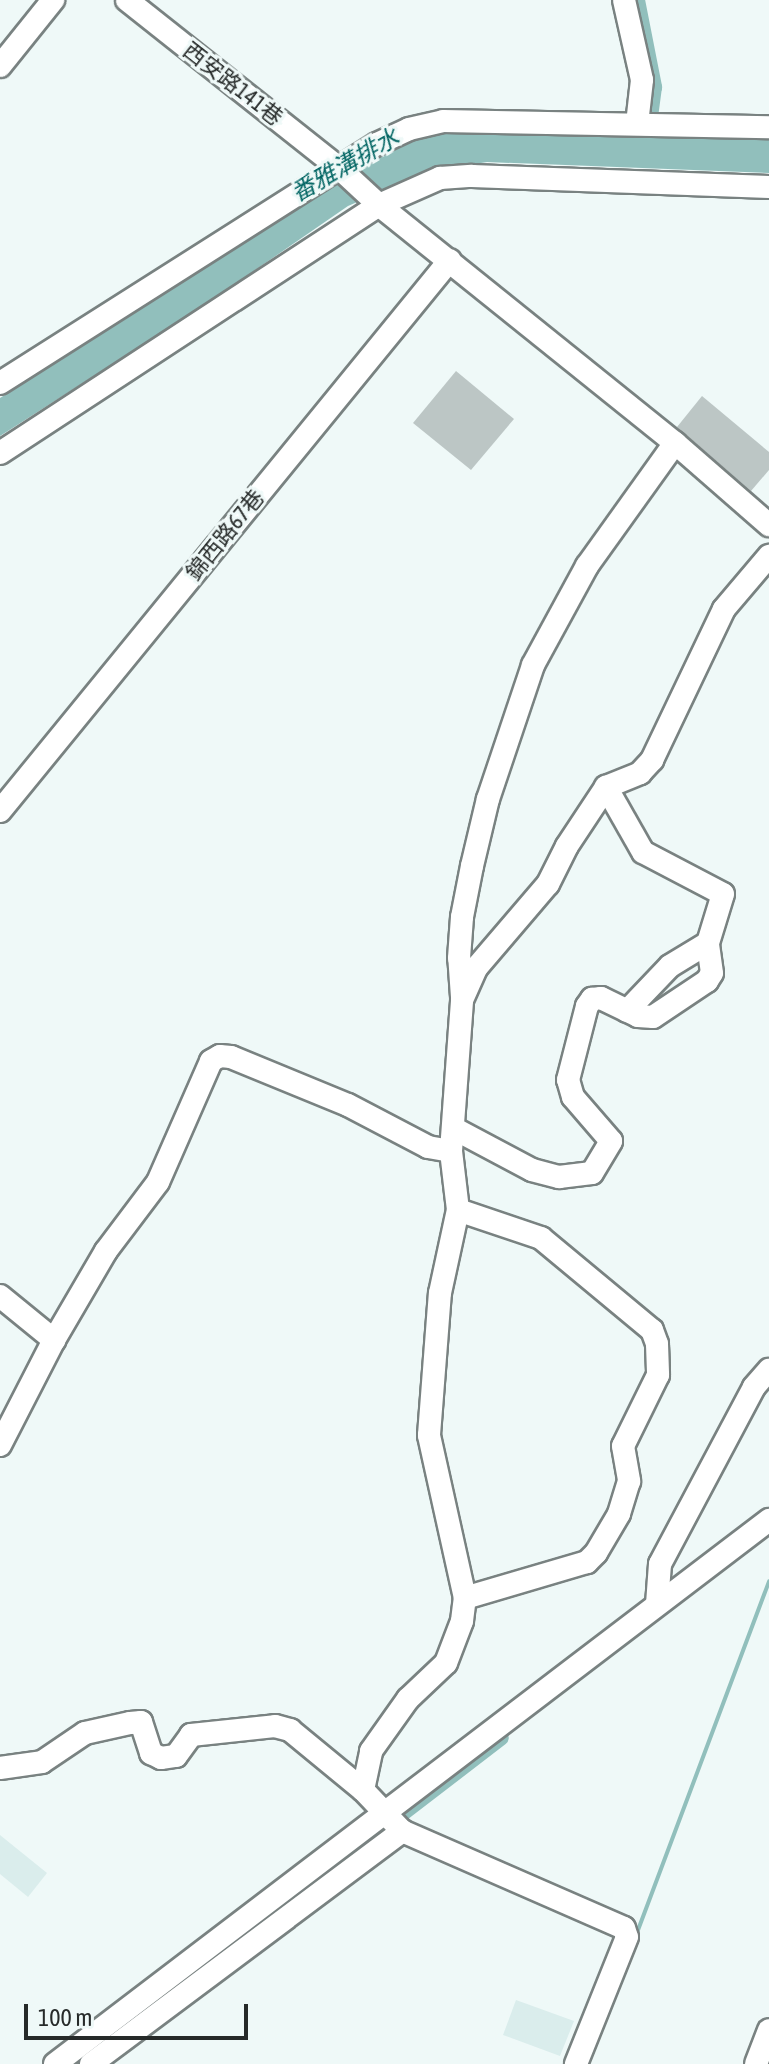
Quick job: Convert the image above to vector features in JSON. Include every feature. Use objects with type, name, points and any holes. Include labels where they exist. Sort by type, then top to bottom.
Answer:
[{"type":"street","points":[[0,66],[53,0]]},
{"type":"street","name":"西安路141巷","points":[[127,0],[339,168],[379,205],[675,443],[769,525]]},
{"type":"street","points":[[624,0],[642,80],[637,124]]},
{"type":"street","points":[[0,383],[377,144],[409,129],[443,121],[769,127]]},
{"type":"street","points":[[0,453],[379,205],[440,178],[472,176],[769,187]]},
{"type":"street","name":"錦西路67巷","points":[[0,811],[450,260]]},
{"type":"street","points":[[363,1790],[371,1751],[408,1699],[446,1663],[462,1621],[465,1598],[429,1435],[440,1293],[458,1210],[452,1139],[462,1000],[461,930],[472,866],[488,799],[533,665],[587,566],[675,443]]},
{"type":"street","points":[[462,1000],[477,967],[548,884],[567,846],[606,787],[640,773],[652,760],[724,609],[769,556]]},
{"type":"street","points":[[0,1445],[54,1340],[106,1251],[158,1182],[207,1066],[217,1057],[231,1057],[348,1105],[428,1147],[452,1139],[532,1170],[559,1177],[592,1173],[611,1141],[573,1097],[568,1080],[587,1006],[592,999],[601,998],[644,1018],[653,1017],[707,981],[712,973],[708,943],[723,894],[643,852],[606,787]]},
{"type":"street","points":[[627,1011],[670,966],[708,943]]},
{"type":"street","points":[[458,1210],[541,1238],[652,1330],[657,1344],[658,1375],[623,1446],[629,1481],[619,1514],[596,1553],[587,1562],[465,1598]]},
{"type":"street","points":[[0,1296],[54,1340]]},
{"type":"street","points":[[657,1604],[660,1564],[754,1387],[769,1370]]},
{"type":"street","points":[[55,2064],[769,1520]]},
{"type":"street","points":[[0,1768],[42,1762],[85,1733],[130,1723],[141,1722],[151,1753],[161,1758],[176,1756],[191,1735],[275,1726],[290,1730],[363,1790],[402,1831],[624,1928],[627,1937],[576,2064]]},
{"type":"street","points":[[91,2064],[402,1831]]},
{"type":"street","points":[[756,2064],[769,2030]]},
{"type":"shaded area","points":[[0,1835],[47,1873],[28,1897],[0,1874]]},
{"type":"shaded area","points":[[516,2000],[574,2021],[560,2056],[503,2035]]},
{"type":"water","points":[[451,129],[769,140],[769,173],[487,162],[426,172],[348,206],[206,304],[0,436],[0,398],[400,144]]},
{"type":"building","points":[[456,371],[514,419],[471,470],[413,423]]},
{"type":"building","points":[[702,396],[769,452],[769,470],[751,491],[677,427]]},
{"type":"waterway","points":[[637,0],[654,87],[648,132]]},
{"type":"waterway","points":[[635,1938],[769,1581]]},
{"type":"waterway","points":[[189,1977],[501,1738]]},
{"type":"water label","name":"番雅溝排水","points":[[345,165]]}]
